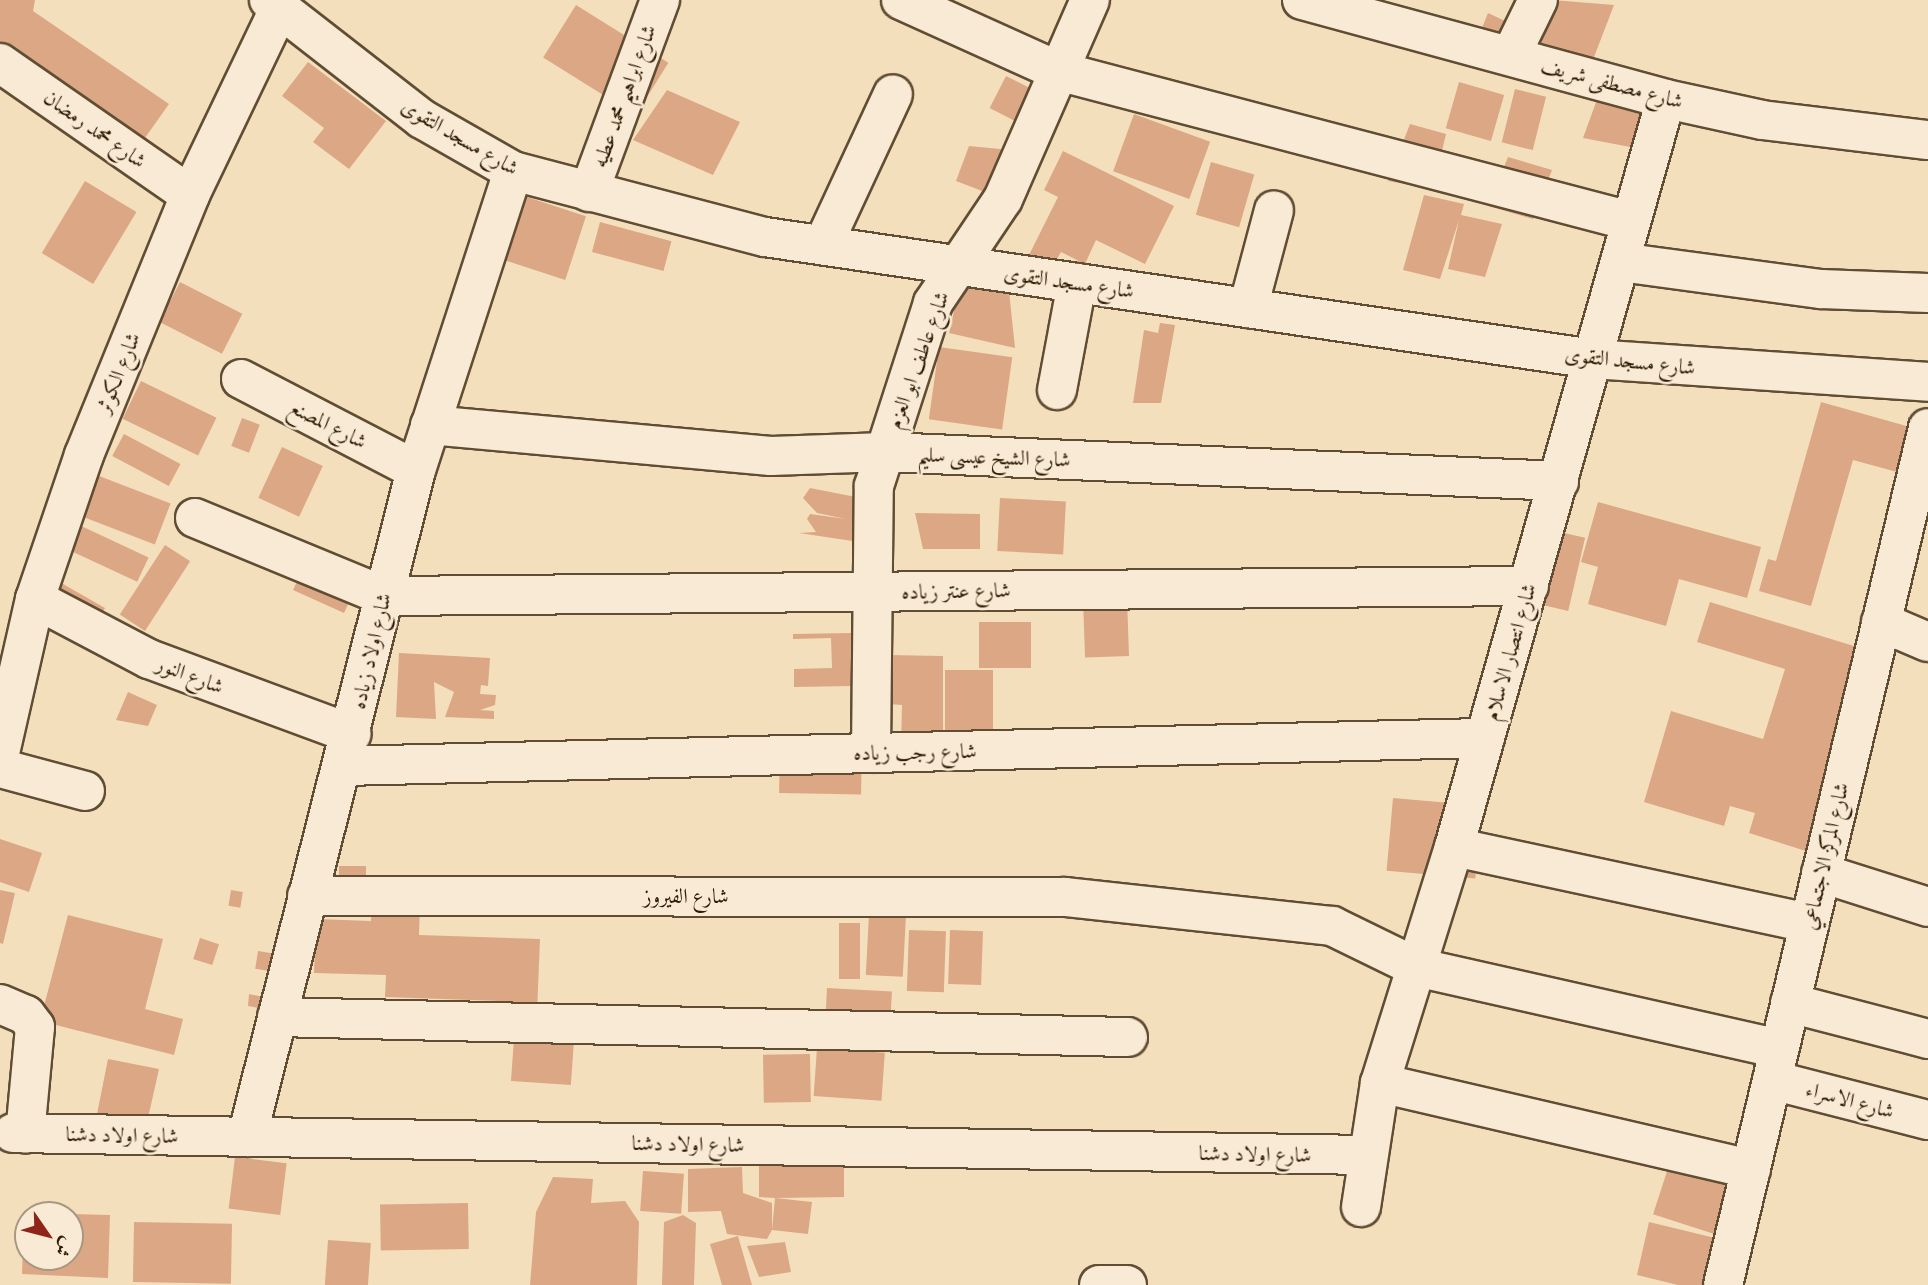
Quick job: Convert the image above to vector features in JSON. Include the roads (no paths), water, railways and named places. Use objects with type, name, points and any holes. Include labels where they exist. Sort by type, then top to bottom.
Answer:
[{"type":"street","name":"شارع ابراهيم محمد عطيه","points":[[589,192],[660,0]]},
{"type":"street","points":[[901,0],[1058,71],[1630,221]]},
{"type":"street","name":"شارع عاطف ابو العزم","points":[[871,753],[874,486],[933,303],[1003,199],[1090,0]]},
{"type":"street","name":"شارع مصطفى شريف","points":[[1302,0],[1666,99],[1762,120],[1928,140]]},
{"type":"street","points":[[1511,55],[1538,0]]},
{"type":"street","name":"شارع مسجد التقوى","points":[[274,5],[422,119],[513,171],[589,192],[823,245],[1593,359],[1928,382]]},
{"type":"street","name":"شارع الكوثر","points":[[0,752],[35,599],[84,455],[190,195],[274,5]]},
{"type":"street","name":"شارع محمد رمضان","points":[[0,63],[190,195]]},
{"type":"street","points":[[823,245],[893,94]]},
{"type":"street","name":"شارع انتصار الاسلام","points":[[1361,1207],[1364,1155],[1380,1083],[1454,847],[1666,99]]},
{"type":"street","name":"شارع اولاد زياده","points":[[247,1137],[307,896],[348,750],[416,470],[513,171]]},
{"type":"street","points":[[1248,308],[1274,210]]},
{"type":"street","points":[[1620,262],[1821,289],[1928,293]]},
{"type":"street","points":[[1056,390],[1077,283]]},
{"type":"street","name":"شارع المصنع","points":[[241,379],[416,470]]},
{"type":"street","name":"شارع الشيخ عيسى سليم","points":[[430,425],[771,456],[885,452],[1559,481]]},
{"type":"street","name":"شارع المركز الاجتماعي","points":[[1723,1285],[1881,622],[1926,449]]},
{"type":"street","points":[[195,518],[384,596]]},
{"type":"street","name":"شارع عنتر زياده","points":[[384,596],[1529,586]]},
{"type":"street","name":"شارع النور","points":[[35,599],[149,659],[348,750]]},
{"type":"street","points":[[1881,622],[1928,642]]},
{"type":"street","name":"شارع رجب زياده","points":[[348,750],[871,753],[1485,738]]},
{"type":"street","points":[[0,768],[85,791]]},
{"type":"street","points":[[1454,847],[1809,923]]},
{"type":"street","points":[[1821,873],[1928,907]]},
{"type":"street","name":"شارع الفيروز","points":[[307,896],[1065,897],[1332,926],[1416,967]]},
{"type":"street","name":"شارع الاسراء","points":[[1416,967],[1776,1064],[1928,1120]]},
{"type":"street","points":[[1790,1003],[1928,1039]]},
{"type":"street","name":"شارع اولاد دشنا","points":[[0,1004],[26,1015],[34,1027],[19,1134],[1364,1155]]},
{"type":"street","points":[[277,1017],[1128,1037]]},
{"type":"street","points":[[1380,1083],[1751,1169]]},
{"type":"street","points":[[1101,1285],[1127,1285]]}]
